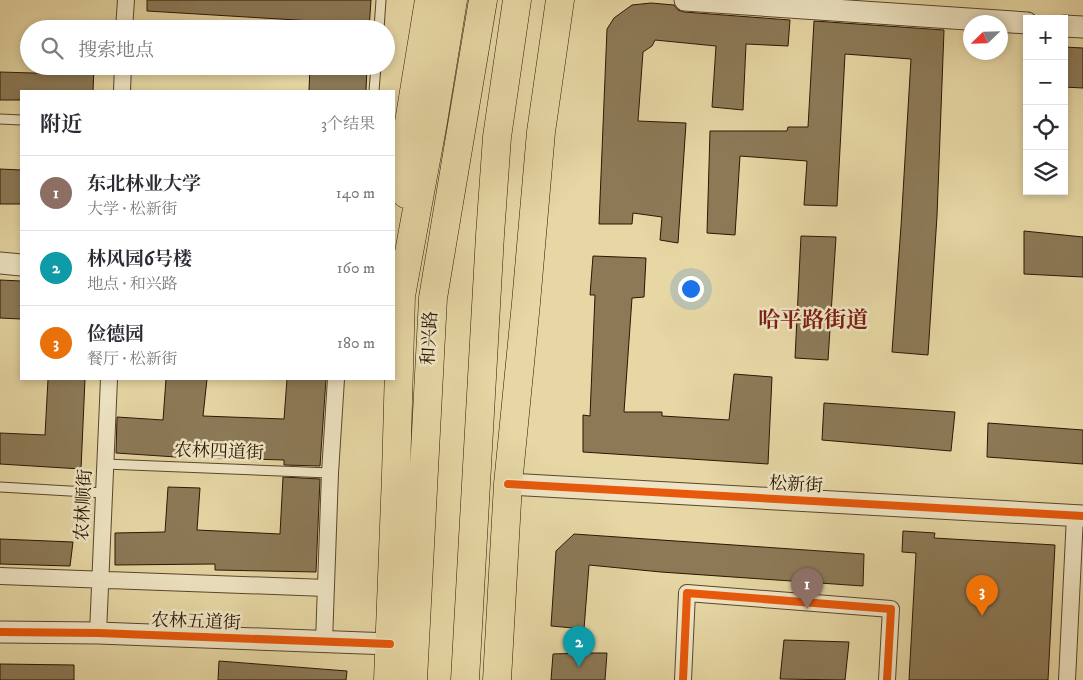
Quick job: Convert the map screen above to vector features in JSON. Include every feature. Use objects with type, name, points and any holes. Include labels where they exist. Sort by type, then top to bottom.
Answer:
[{"type":"highway","name":"和兴路","points":[[388,680],[409,122],[429,0]]},
{"type":"highway","name":"和兴路","points":[[401,296],[453,0]]},
{"type":"highway","name":"和兴路","points":[[413,680],[432,298],[483,0]]},
{"type":"highway","points":[[465,680],[491,215],[497,137],[517,0]]},
{"type":"highway","points":[[497,680],[507,497],[541,132],[560,0]]},
{"type":"highway","points":[[491,215],[507,497]]},
{"type":"highway","points":[[396,475],[432,298]]},
{"type":"street","points":[[125,20],[126,0]]},
{"type":"street","points":[[685,0],[828,5],[1023,23]]},
{"type":"street","points":[[1068,26],[1083,27]]},
{"type":"street","points":[[122,90],[123,75]]},
{"type":"street","points":[[0,263],[20,265]]},
{"type":"street","name":"农林顺街","points":[[98,633],[109,380]]},
{"type":"street","points":[[324,642],[330,473],[336,380]]},
{"type":"street","name":"松新街","points":[[507,497],[1079,516]]},
{"type":"street","points":[[1067,680],[1079,516]]},
{"type":"street","points":[[0,576],[326,588]]},
{"type":"street","points":[[683,680],[687,593],[891,609],[887,680]]},
{"type":"street","name":"农林五道街","points":[[0,632],[98,633],[390,644]]},
{"type":"lane","points":[[379,20],[380,0]]},
{"type":"lane","points":[[374,90],[375,75]]},
{"type":"lane","points":[[0,119],[20,120]]},
{"type":"lane","name":"农林四道街","points":[[105,464],[330,473]]},
{"type":"lane","points":[[0,487],[104,493]]},
{"type":"building","points":[[147,0],[371,0],[370,20],[296,20],[147,11]]},
{"type":"building","points":[[651,3],[674,5],[678,10],[684,12],[790,20],[788,46],[746,44],[743,110],[712,107],[716,46],[655,40],[652,46],[643,52],[638,121],[686,123],[678,243],[660,240],[662,217],[633,213],[632,224],[599,224],[607,29],[614,18],[632,5]]},
{"type":"building","points":[[814,21],[944,30],[937,216],[928,355],[892,352],[911,59],[845,54],[837,206],[804,205],[807,161],[740,156],[735,235],[707,233],[710,131],[787,131],[788,127],[808,127]]},
{"type":"building","points":[[1068,47],[1083,48],[1083,88],[1068,87]]},
{"type":"building","points":[[0,72],[20,73],[20,75],[94,75],[93,90],[20,90],[20,100],[0,100]]},
{"type":"building","points":[[310,75],[367,75],[366,90],[309,90]]},
{"type":"building","points":[[0,169],[20,170],[20,204],[0,204]]},
{"type":"building","points":[[1024,231],[1083,237],[1083,277],[1024,274]]},
{"type":"building","points":[[801,236],[836,237],[828,360],[795,358]]},
{"type":"building","points":[[593,256],[646,258],[644,297],[632,298],[624,412],[662,412],[662,416],[729,420],[734,374],[772,377],[768,464],[583,452],[583,415],[590,416],[595,295],[590,295]]},
{"type":"building","points":[[0,280],[20,281],[20,319],[0,318]]},
{"type":"building","points":[[48,380],[85,380],[81,469],[0,464],[0,433],[45,435]]},
{"type":"building","points":[[166,380],[207,380],[203,416],[284,419],[287,380],[326,380],[320,466],[284,465],[284,460],[217,458],[217,452],[176,449],[176,457],[116,453],[117,417],[163,420]]},
{"type":"building","points":[[824,403],[955,412],[951,451],[822,440]]},
{"type":"building","points":[[988,423],[1083,430],[1083,464],[987,457]]},
{"type":"building","points":[[283,477],[320,479],[316,572],[215,570],[215,564],[115,565],[115,533],[165,532],[168,487],[200,488],[197,530],[280,534]]},
{"type":"building","points":[[903,531],[935,533],[934,538],[1055,545],[1048,680],[909,680],[916,553],[902,552]]},
{"type":"building","points":[[574,534],[864,554],[863,586],[589,565],[584,629],[551,626],[556,551]]},
{"type":"building","points":[[0,539],[73,542],[70,566],[0,564]]},
{"type":"building","points":[[784,640],[849,642],[845,680],[780,679]]},
{"type":"building","points":[[607,653],[605,680],[551,680],[553,654]]},
{"type":"building","points":[[219,661],[347,671],[346,680],[218,680]]},
{"type":"building","points":[[0,664],[74,665],[74,680],[0,680]]},
{"type":"cycle path","points":[[508,484],[1083,516]]},
{"type":"cycle path","points":[[683,680],[687,593],[891,609],[887,680]]},
{"type":"cycle path","points":[[0,632],[98,633],[390,644]]},
{"type":"place","name":"东北林业大学","points":[[807,609]]},
{"type":"place","name":"俭德园","points":[[982,616]]},
{"type":"place","name":"林风园6号楼","points":[[579,667]]},
{"type":"district","name":"哈平路街道","points":[[813,320]]}]
